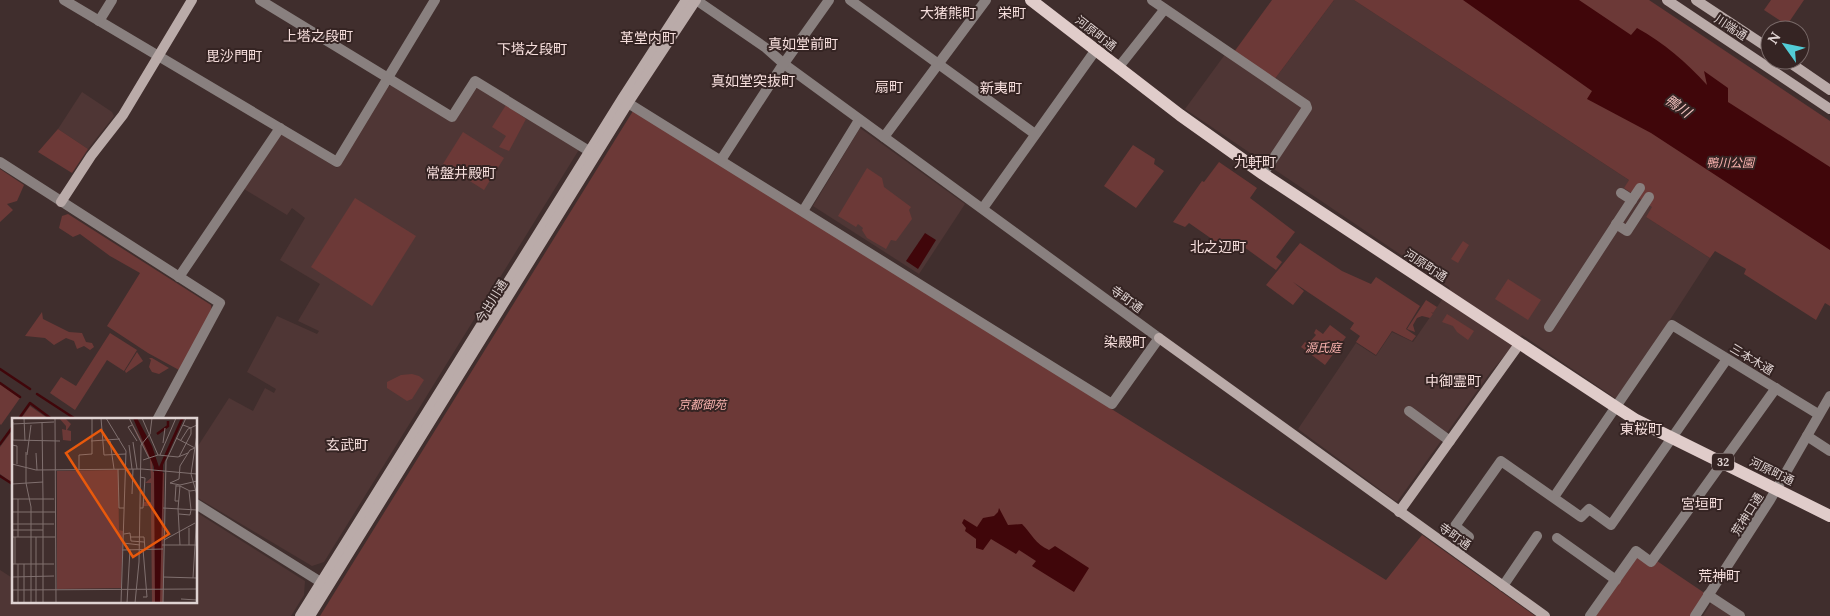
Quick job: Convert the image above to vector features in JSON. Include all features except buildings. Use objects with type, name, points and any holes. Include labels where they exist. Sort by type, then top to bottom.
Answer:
[{"type":"main road","points":[[61,202],[91,156],[123,115],[152,70],[158,56],[192,0]]},
{"type":"main road","name":"今出川通","points":[[310,616],[325,585],[589,150],[686,0]]},
{"type":"main road","name":"今出川通","points":[[300,616],[325,585],[628,103],[696,0]]},
{"type":"main road","name":"河原町通","points":[[1031,0],[1118,68],[1263,174],[1616,408],[1672,438],[1777,488],[1830,516]]},
{"type":"main road","name":"川端通","points":[[1667,0],[1830,109]]},
{"type":"main road","name":"川端通","points":[[1696,0],[1760,42]]},
{"type":"main road","points":[[1801,70],[1830,90]]},
{"type":"main road","name":"寺町通","points":[[1158,338],[1545,616]]},
{"type":"main road","points":[[1399,512],[1520,343]]},
{"type":"street","points":[[64,0],[336,162],[435,0]]},
{"type":"street","points":[[99,21],[112,0]]},
{"type":"street","points":[[260,0],[452,117],[475,81],[589,150]]},
{"type":"street","name":"寺町通","points":[[696,0],[766,48],[784,64],[859,120],[1158,338]]},
{"type":"street","points":[[721,160],[829,0]]},
{"type":"street","points":[[850,0],[1035,134]]},
{"type":"street","points":[[884,137],[986,0]]},
{"type":"street","points":[[1152,0],[1164,10],[1306,105],[1307,108],[1263,174]]},
{"type":"street","points":[[1118,68],[1164,10]]},
{"type":"street","points":[[982,208],[1096,51]]},
{"type":"street","points":[[628,103],[1112,404],[1158,338]]},
{"type":"street","points":[[803,211],[859,120]]},
{"type":"street","points":[[179,277],[280,128]]},
{"type":"street","points":[[0,162],[220,303],[158,418]]},
{"type":"street","points":[[1549,327],[1640,188]]},
{"type":"street","points":[[1621,193],[1632,200]]},
{"type":"street","points":[[1616,224],[1627,231],[1649,197]]},
{"type":"street","name":"三本木通","points":[[1616,408],[1672,325],[1818,414]]},
{"type":"street","points":[[1458,553],[1470,538],[1455,526],[1501,461],[1581,517],[1589,509],[1611,525],[1727,359]]},
{"type":"street","points":[[1590,616],[1636,551],[1651,562],[1776,388]]},
{"type":"street","name":"荒神口通","points":[[1695,616],[1777,488],[1830,396]]},
{"type":"street","points":[[1554,497],[1616,408]]},
{"type":"street","points":[[1409,411],[1450,441]]},
{"type":"street","points":[[1807,436],[1830,451]]},
{"type":"street","points":[[198,505],[325,585]]},
{"type":"street","points":[[1503,586],[1537,536]]},
{"type":"street","points":[[1556,538],[1616,580]]},
{"type":"street","points":[[1708,595],[1740,616]]},
{"type":"shaded area","points":[[1334,0],[1354,0],[1629,180],[1625,188],[1653,207],[1646,217],[1710,258],[1618,400],[1522,335],[1490,373],[1397,502],[1298,429],[1356,343],[1376,356],[1392,332],[1413,342],[1450,288],[1185,109],[1229,49],[1274,80]]},
{"type":"shaded area","points":[[392,85],[453,122],[476,85],[580,148],[324,562],[312,566],[198,498],[198,446],[229,398],[253,411],[265,388],[274,393],[276,389],[247,372],[277,316],[317,334],[319,331],[298,321],[320,284],[280,260],[305,218],[292,208],[287,215],[244,189],[280,133],[337,168],[387,87]]},
{"type":"shaded area","points":[[82,92],[112,112],[114,116],[88,149],[58,129]]},
{"type":"shaded area","points":[[860,128],[965,204],[919,274],[813,206]]},
{"type":"shaded area","points":[[198,513],[305,581],[304,595],[291,616],[0,616],[0,570],[12,578],[12,604],[198,604]]},
{"type":"shaded area","points":[[1712,602],[1733,616],[1703,616]]},
{"type":"green space","points":[[1272,0],[1334,0],[1274,80],[1234,52]]},
{"type":"green space","name":"鴨川公園","points":[[1354,0],[1649,0],[1830,121],[1830,306],[1825,303],[1816,320],[1744,274],[1746,269],[1715,251],[1710,258],[1646,217],[1652,207],[1624,188],[1629,180]]},
{"type":"green space","points":[[1771,0],[1804,0],[1790,20],[1779,20],[1764,10]]},
{"type":"green space","points":[[506,105],[526,119],[509,151],[499,147],[506,136],[492,127]]},
{"type":"green space","name":"京都御苑","points":[[633,111],[1386,580],[1422,535],[1535,616],[320,616]]},
{"type":"green space","points":[[58,129],[88,149],[72,173],[38,152]]},
{"type":"green space","points":[[463,132],[504,158],[484,190],[443,164]]},
{"type":"green space","points":[[1133,145],[1155,159],[1154,164],[1164,171],[1136,208],[1104,186]]},
{"type":"green space","points":[[1219,162],[1257,188],[1250,198],[1295,232],[1276,257],[1282,262],[1276,270],[1237,242],[1233,247],[1222,240],[1219,244],[1189,223],[1185,227],[1173,222],[1202,181],[1204,182]]},
{"type":"green space","points":[[867,168],[882,178],[884,187],[911,207],[909,210],[912,219],[896,241],[891,240],[886,249],[867,238],[862,230],[863,228],[858,224],[856,227],[838,216]]},
{"type":"green space","points":[[0,169],[24,185],[17,201],[7,204],[13,210],[0,222]]},
{"type":"green space","points":[[355,198],[416,236],[372,306],[311,267]]},
{"type":"green space","points":[[68,214],[211,305],[212,312],[179,370],[148,353],[107,326],[140,273],[110,256],[80,234],[73,237],[59,228],[62,216]]},
{"type":"green space","points":[[1463,241],[1469,245],[1458,263],[1451,259]]},
{"type":"green space","points":[[1300,243],[1342,271],[1371,284],[1376,277],[1420,306],[1406,329],[1416,336],[1412,341],[1392,331],[1376,355],[1356,342],[1360,336],[1350,329],[1354,323],[1293,282],[1304,291],[1293,305],[1266,285]]},
{"type":"green space","points":[[1508,279],[1541,300],[1528,320],[1495,299]]},
{"type":"green space","points":[[1426,300],[1437,307],[1433,313],[1431,312],[1433,314],[1430,318],[1422,316],[1417,318],[1413,325],[1415,332],[1407,329]]},
{"type":"green space","points":[[42,312],[43,319],[69,332],[82,333],[86,342],[92,343],[94,347],[90,350],[84,346],[77,349],[74,341],[66,338],[54,345],[45,338],[25,336]]},
{"type":"green space","points":[[1447,314],[1474,331],[1468,340],[1457,332],[1453,326],[1442,322]]},
{"type":"green space","name":"源氏庭","points":[[1330,325],[1346,337],[1325,365],[1301,347],[1305,342],[1308,344],[1316,335],[1314,333],[1316,329],[1323,334]]},
{"type":"green space","points":[[110,333],[137,350],[124,371],[107,360],[75,410],[50,393],[61,377],[76,386]]},
{"type":"green space","points":[[137,352],[143,361],[126,373],[125,371]]},
{"type":"green space","points":[[149,358],[169,368],[159,374],[152,372],[149,367],[151,360]]},
{"type":"green space","points":[[412,374],[424,380],[412,399],[407,401],[387,388],[387,382],[401,375]]},
{"type":"green space","points":[[0,384],[20,398],[1,425],[0,424]]},
{"type":"green space","points":[[30,406],[47,418],[21,418]]},
{"type":"green space","points":[[12,431],[12,483],[0,474],[0,447]]},
{"type":"green space","points":[[1636,556],[1652,567],[1657,561],[1706,594],[1691,616],[1594,616]]},
{"type":"water","name":"鴨川","points":[[1463,0],[1579,0],[1631,35],[1637,28],[1656,40],[1691,68],[1707,85],[1704,71],[1728,88],[1728,102],[1830,167],[1830,250],[1651,133],[1587,99],[1592,91]]},
{"type":"water","points":[[925,233],[936,240],[918,269],[906,261]]},
{"type":"water","points":[[999,508],[1008,525],[1022,524],[1044,548],[1049,550],[1055,546],[1089,568],[1074,592],[1032,566],[1036,561],[1019,550],[1016,554],[991,539],[983,550],[976,548],[976,539],[965,531],[966,528],[962,523],[964,519],[977,527],[983,518],[994,516]]},
{"type":"waterway","points":[[0,369],[30,389]]},
{"type":"waterway","points":[[0,383],[20,397]]},
{"type":"waterway","points":[[37,394],[74,418]]},
{"type":"waterway","points":[[19,418],[30,403],[50,418]]},
{"type":"waterway","points":[[0,444],[12,428]]},
{"type":"waterway","points":[[0,476],[12,484]]},
{"type":"district","name":"大猪熊町","points":[[948,13]]},
{"type":"district","name":"栄町","points":[[1012,13]]},
{"type":"district","name":"上塔之段町","points":[[318,36]]},
{"type":"district","name":"革堂内町","points":[[648,38]]},
{"type":"district","name":"真如堂前町","points":[[803,44]]},
{"type":"district","name":"下塔之段町","points":[[532,49]]},
{"type":"district","name":"毘沙門町","points":[[234,56]]},
{"type":"district","name":"真如堂突抜町","points":[[753,81]]},
{"type":"district","name":"扇町","points":[[889,87]]},
{"type":"district","name":"新夷町","points":[[1001,88]]},
{"type":"district","name":"九軒町","points":[[1255,162]]},
{"type":"district","name":"常盤井殿町","points":[[461,173]]},
{"type":"district","name":"北之辺町","points":[[1218,247]]},
{"type":"district","name":"染殿町","points":[[1125,342]]},
{"type":"district","name":"中御霊町","points":[[1453,381]]},
{"type":"district","name":"東桜町","points":[[1641,429]]},
{"type":"district","name":"玄武町","points":[[347,445]]},
{"type":"district","name":"宮垣町","points":[[1702,504]]},
{"type":"district","name":"荒神町","points":[[1719,576]]}]
